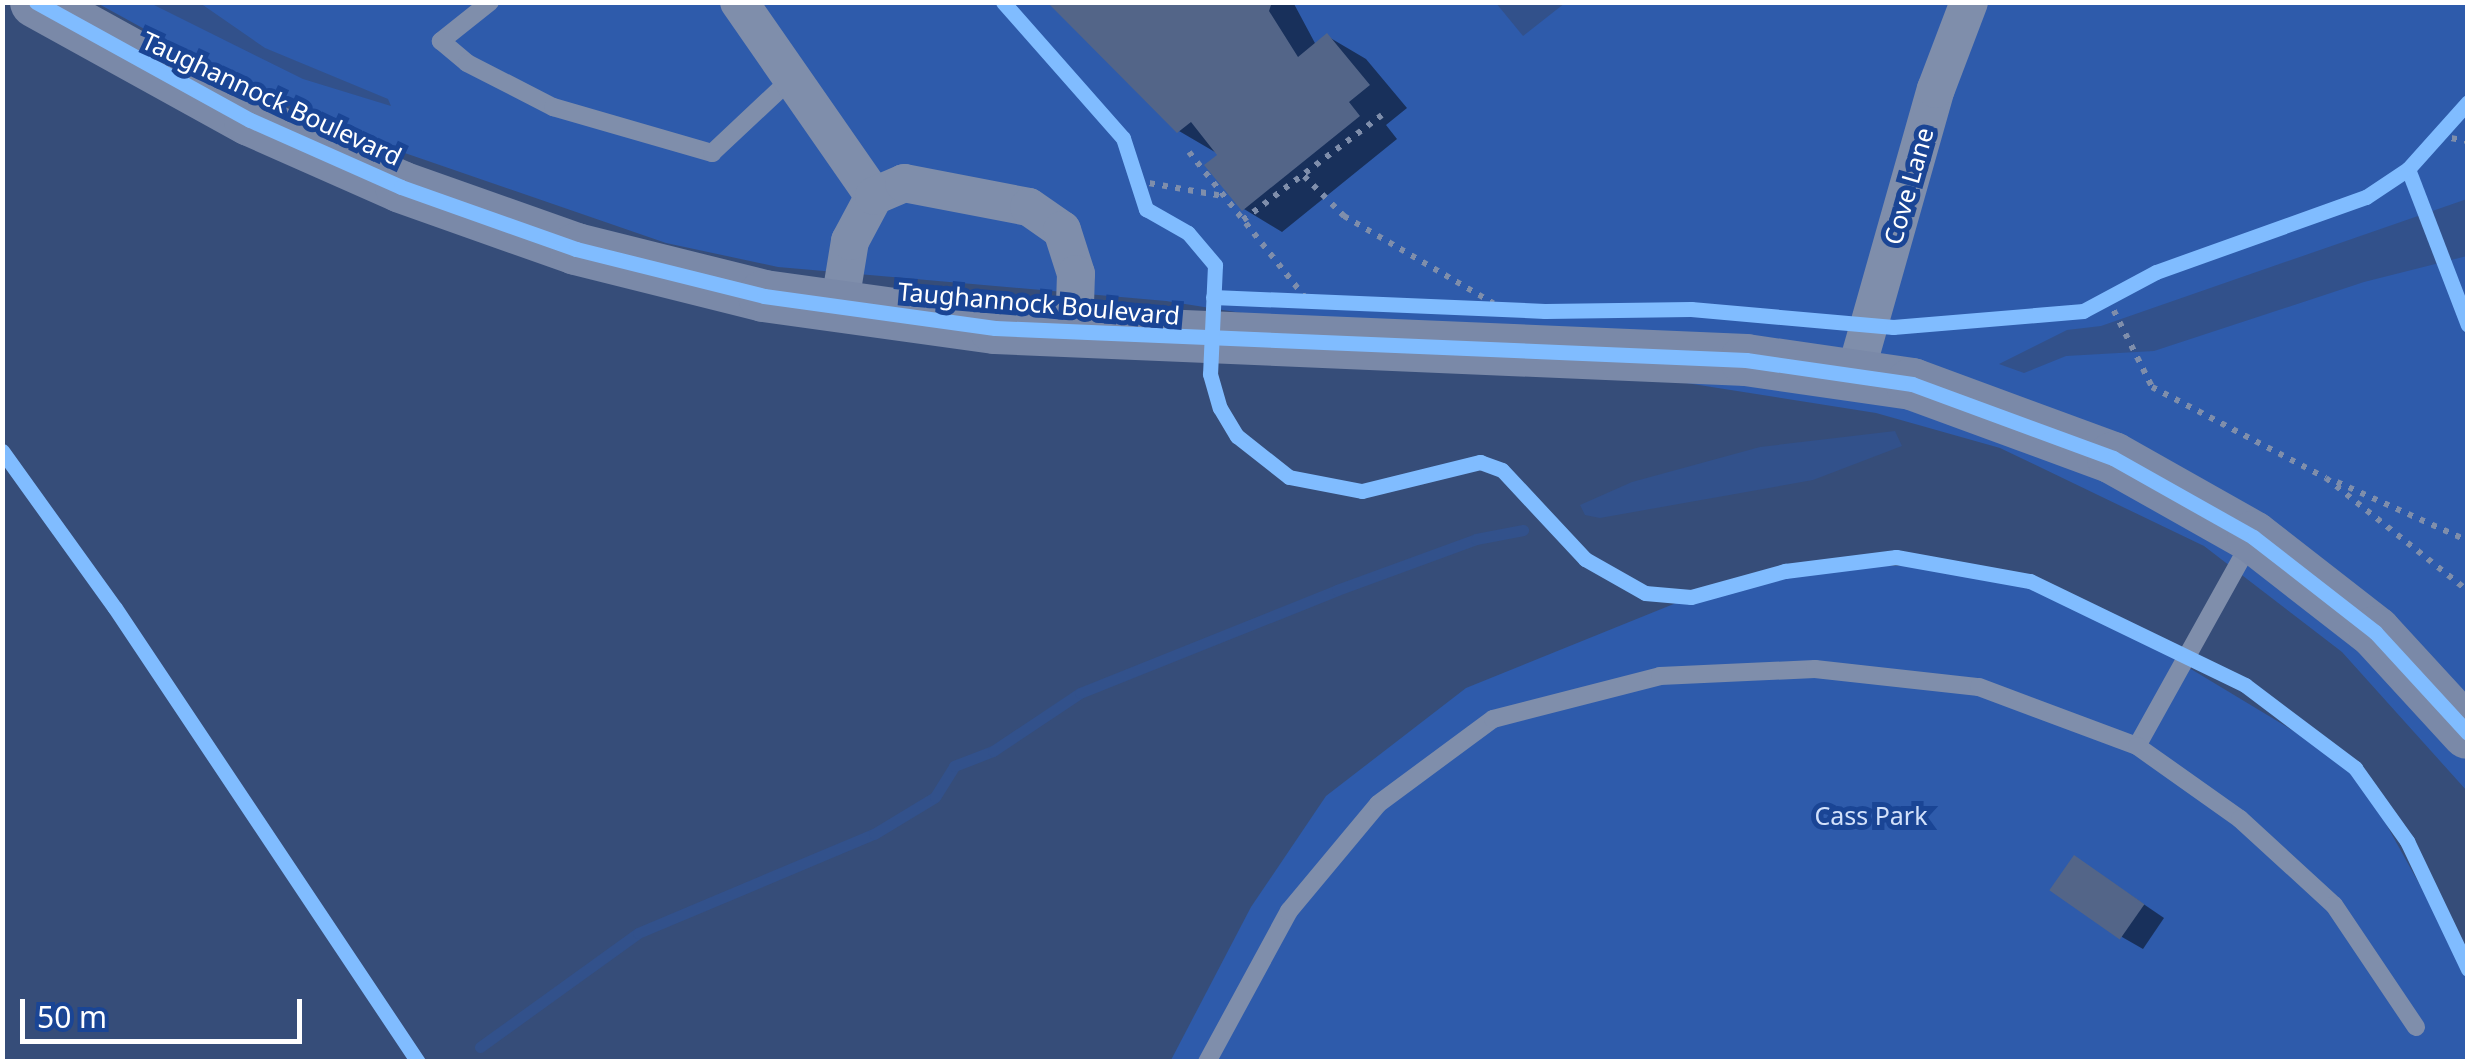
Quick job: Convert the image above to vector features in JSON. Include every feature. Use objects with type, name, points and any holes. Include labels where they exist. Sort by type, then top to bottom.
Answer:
[{"type":"main road","name":"Taughannock Boulevard","points":[[36,2],[250,120],[418,193],[684,279],[839,308],[1074,333],[1746,360],[1856,372],[2031,423],[2156,480],[2254,536],[2375,632],[2468,733]]},
{"type":"street","points":[[739,2],[874,196]]},
{"type":"street","name":"Cove Lane","points":[[1856,372],[1936,89],[1969,2]]},
{"type":"street","points":[[839,308],[850,241],[874,196],[904,183],[1040,215],[1062,230],[1076,274],[1074,333]]},
{"type":"lane","points":[[490,2],[441,41],[468,63],[552,107],[712,153],[794,76]]},
{"type":"lane","points":[[2137,746],[2254,536]]},
{"type":"lane","points":[[1206,1062],[1289,911],[1378,804],[1493,718],[1660,676],[1816,669],[1979,687],[2137,746],[2240,819],[2334,905],[2416,1028]]},
{"type":"path","points":[[2434,141],[2458,114]]},
{"type":"path","points":[[1244,220],[1382,115]]},
{"type":"path","points":[[2434,141],[2468,141]]},
{"type":"path","points":[[1188,152],[1308,301]]},
{"type":"path","points":[[1304,176],[1344,216],[1504,309]]},
{"type":"path","points":[[1137,181],[1223,196]]},
{"type":"path","points":[[2124,290],[2106,306],[2152,387],[2326,478],[2468,541]]},
{"type":"path","points":[[2326,478],[2468,591]]},
{"type":"green space","points":[[97,3],[2467,3],[2467,791],[2342,652],[2204,546],[2000,448],[1876,413],[1166,301],[778,267],[666,243],[399,151],[241,82]]},
{"type":"green space","name":"Cass Park","points":[[1822,566],[1948,566],[2083,604],[2355,768],[2467,970],[2467,1061],[1170,1062],[1251,907],[1326,796],[1466,688],[1691,597]]},
{"type":"shaded area","points":[[150,3],[200,3],[265,48],[388,99],[391,106],[303,79]]},
{"type":"shaded area","points":[[1496,3],[1565,3],[1523,36]]},
{"type":"shaded area","points":[[2467,199],[2467,256],[2364,282],[2154,351],[2066,356],[2024,373],[1999,364],[2067,330],[2101,326]]},
{"type":"shaded area","points":[[1895,431],[1902,446],[1813,480],[1600,518],[1585,515],[1580,505],[1632,482],[1760,447]]},
{"type":"building","points":[[1047,2],[1272,2],[1269,11],[1298,57],[1327,33],[1370,85],[1349,102],[1360,116],[1242,211],[1204,165],[1217,155],[1191,122],[1177,133]]},
{"type":"building","points":[[2074,855],[2144,904],[2120,940],[2049,890]]},
{"type":"waterway","points":[[480,1047],[638,933],[874,834],[935,797],[954,766],[993,751],[1080,693],[1337,590],[1476,539],[1523,530]]},
{"type":"cycle path","points":[[36,2],[250,120],[401,187],[576,249],[764,296],[995,328],[1746,360],[1912,384],[2113,458],[2253,537],[2375,632],[2468,733]]},
{"type":"cycle path","points":[[1003,2],[1123,138],[1146,209],[1188,233],[1215,265],[1210,374],[1220,408],[1237,436],[1289,477],[1362,491],[1480,462],[1502,470],[1585,559],[1645,593],[1691,597],[1785,571],[1896,557],[2030,581],[2245,685],[2355,768],[2407,841],[2468,969]]},
{"type":"cycle path","points":[[1213,297],[1545,311],[1691,309],[1893,327],[2083,311],[2156,272],[2366,197],[2408,169],[2468,102]]},
{"type":"cycle path","points":[[2408,169],[2468,325]]},
{"type":"cycle path","points":[[2,451],[115,608],[418,1062]]}]
